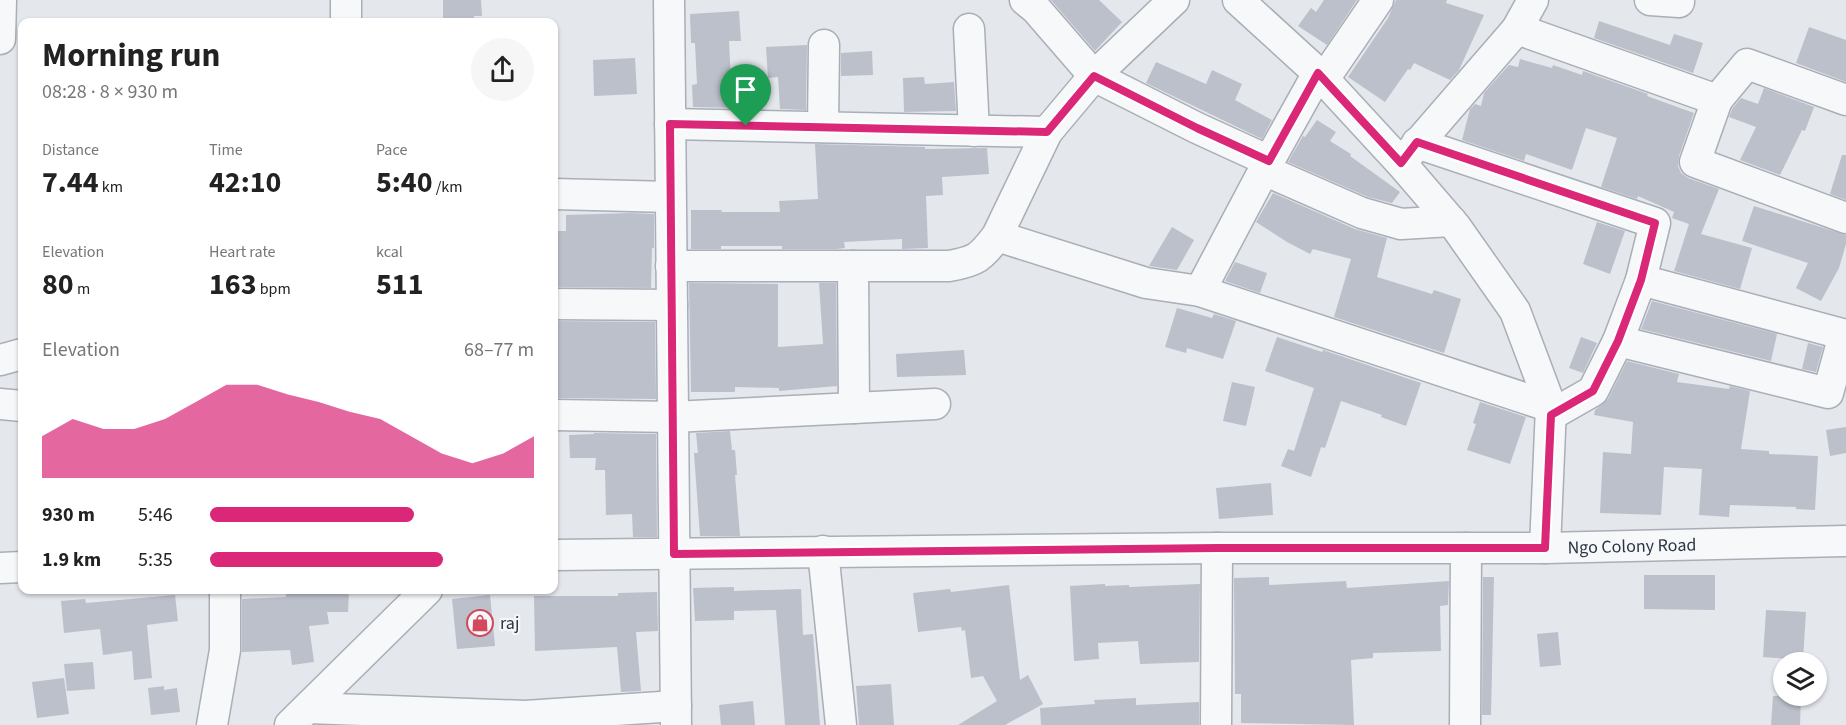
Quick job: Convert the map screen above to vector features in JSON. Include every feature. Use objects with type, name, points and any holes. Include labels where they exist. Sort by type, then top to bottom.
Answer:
[{"type":"street","points":[[0,39],[1,0]]},
{"type":"street","points":[[346,0],[346,18]]},
{"type":"street","points":[[298,720],[523,721],[676,716],[669,0]]},
{"type":"street","points":[[1025,0],[1036,9],[1094,76],[1362,213],[1401,224],[1451,221]]},
{"type":"street","points":[[671,266],[949,266],[970,262],[986,251],[997,236],[1047,132],[1094,76],[1174,0]]},
{"type":"street","points":[[1238,0],[1409,153],[1451,221],[1515,311],[1551,411],[1545,548]]},
{"type":"street","points":[[1200,291],[1266,165],[1321,76],[1378,0]]},
{"type":"street","points":[[1409,153],[1517,29],[1533,0]]},
{"type":"street","points":[[1650,0],[1679,2]]},
{"type":"street","points":[[969,29],[974,130]]},
{"type":"street","points":[[1517,29],[1717,100]]},
{"type":"street","points":[[823,127],[824,45]]},
{"type":"street","points":[[1846,100],[1747,64],[1717,100],[1695,162],[1846,218]]},
{"type":"street","points":[[670,124],[1047,132]]},
{"type":"street","points":[[997,236],[1146,283],[1200,291],[1551,411],[1593,391],[1618,341],[1641,280],[1655,223],[1409,153]]},
{"type":"street","points":[[558,194],[670,197]]},
{"type":"street","points":[[853,266],[854,408]]},
{"type":"street","points":[[1618,341],[1828,393],[1845,335],[1641,280]]},
{"type":"street","points":[[558,303],[672,305]]},
{"type":"street","points":[[0,360],[18,355]]},
{"type":"street","points":[[558,415],[673,417],[935,404]]},
{"type":"street","points":[[0,405],[18,406]]},
{"type":"street","name":"Ngo Colony Road","points":[[558,555],[1217,548],[1545,548],[1846,541]]},
{"type":"street","points":[[1216,725],[1217,548]]},
{"type":"street","points":[[1465,725],[1466,548]]},
{"type":"street","points":[[823,551],[841,725]]},
{"type":"street","points":[[0,567],[18,567]]},
{"type":"street","points":[[212,725],[225,650],[225,594]]},
{"type":"street","points":[[298,720],[423,594]]},
{"type":"building","points":[[443,0],[481,0],[482,16],[443,18]]},
{"type":"building","points":[[1051,0],[1099,0],[1122,22],[1095,51]]},
{"type":"building","points":[[1324,0],[1357,0],[1327,45],[1298,26],[1311,8],[1316,12]]},
{"type":"building","points":[[1396,0],[1447,0],[1446,3],[1484,15],[1459,70],[1450,80],[1414,63],[1385,102],[1348,77],[1388,18]]},
{"type":"building","points":[[739,11],[741,41],[729,41],[731,82],[737,82],[739,108],[693,107],[692,85],[697,84],[695,43],[691,43],[690,14]]},
{"type":"building","points":[[1599,21],[1670,45],[1674,34],[1703,43],[1693,73],[1594,38]]},
{"type":"building","points":[[1809,27],[1846,40],[1846,82],[1796,63]]},
{"type":"building","points":[[807,45],[806,110],[780,109],[778,77],[768,78],[766,47]]},
{"type":"building","points":[[872,51],[873,75],[841,76],[841,53]]},
{"type":"building","points":[[635,58],[637,94],[594,96],[593,60]]},
{"type":"building","points":[[1520,59],[1552,68],[1553,65],[1582,75],[1583,71],[1694,113],[1679,156],[1678,166],[1681,173],[1688,178],[1719,189],[1701,234],[1752,248],[1740,289],[1674,271],[1689,224],[1672,218],[1674,212],[1638,196],[1637,199],[1601,187],[1617,138],[1586,128],[1572,170],[1526,154],[1524,161],[1462,140],[1470,109],[1475,104],[1481,106],[1484,93],[1509,65],[1518,67]]},
{"type":"building","points":[[1156,62],[1206,84],[1212,70],[1242,84],[1235,100],[1272,120],[1262,139],[1146,83]]},
{"type":"building","points":[[924,77],[925,84],[954,82],[956,111],[904,112],[903,78]]},
{"type":"building","points":[[1764,88],[1814,107],[1805,131],[1802,130],[1780,175],[1740,160],[1756,127],[1729,117],[1741,98],[1758,104]]},
{"type":"building","points":[[1317,120],[1336,132],[1330,141],[1351,154],[1350,156],[1400,192],[1392,203],[1368,197],[1288,162],[1303,136],[1305,137]]},
{"type":"building","points":[[815,144],[925,147],[925,149],[987,148],[989,174],[942,177],[943,195],[926,196],[928,248],[902,249],[902,239],[844,242],[845,248],[837,249],[721,246],[721,249],[691,249],[691,210],[780,212],[779,201],[818,199]]},
{"type":"building","points":[[1842,155],[1846,155],[1846,200],[1830,194]]},
{"type":"building","points":[[1273,193],[1355,229],[1387,238],[1377,277],[1432,294],[1434,290],[1461,299],[1444,353],[1334,317],[1351,259],[1313,249],[1310,254],[1256,222]]},
{"type":"building","points":[[1754,206],[1846,235],[1846,244],[1839,268],[1821,301],[1796,288],[1808,263],[1742,241]]},
{"type":"building","points":[[654,214],[651,288],[558,287],[558,231],[566,231],[566,215]]},
{"type":"building","points":[[1597,222],[1625,231],[1610,274],[1583,264]]},
{"type":"building","points":[[1172,227],[1194,240],[1177,270],[1149,266]]},
{"type":"building","points":[[1235,262],[1267,273],[1260,293],[1225,281]]},
{"type":"building","points":[[689,283],[778,284],[778,347],[823,344],[819,283],[836,283],[837,386],[779,391],[779,388],[735,387],[735,392],[691,392]]},
{"type":"building","points":[[1652,301],[1777,334],[1771,361],[1641,329]]},
{"type":"building","points":[[1177,308],[1212,318],[1214,314],[1236,321],[1223,359],[1187,348],[1186,353],[1165,347]]},
{"type":"building","points":[[558,321],[655,322],[656,399],[558,398]]},
{"type":"building","points":[[1277,337],[1421,383],[1406,426],[1341,401],[1325,448],[1321,447],[1311,477],[1281,466],[1288,449],[1294,451],[1314,388],[1265,371]]},
{"type":"building","points":[[1581,337],[1597,343],[1583,373],[1569,368]]},
{"type":"building","points":[[1808,343],[1823,347],[1816,372],[1802,369]]},
{"type":"building","points":[[964,350],[966,375],[897,377],[896,354]]},
{"type":"building","points":[[1627,361],[1679,374],[1677,382],[1729,389],[1730,386],[1750,391],[1741,449],[1769,451],[1769,454],[1818,456],[1815,510],[1796,509],[1796,507],[1730,505],[1729,517],[1699,515],[1702,469],[1664,467],[1661,515],[1600,513],[1603,452],[1631,454],[1633,422],[1594,415],[1595,410],[1608,399]]},
{"type":"building","points":[[1232,382],[1255,387],[1246,426],[1223,421]]},
{"type":"building","points":[[1480,402],[1526,417],[1510,464],[1467,450],[1476,424],[1473,423]]},
{"type":"building","points":[[1846,427],[1846,453],[1830,456],[1826,430]]},
{"type":"building","points":[[730,431],[732,450],[735,450],[740,536],[700,536],[694,453],[698,453],[696,433]]},
{"type":"building","points":[[656,434],[657,537],[633,537],[632,514],[606,515],[605,470],[595,470],[596,458],[570,458],[569,435]]},
{"type":"building","points":[[1271,483],[1273,515],[1219,519],[1216,488]]},
{"type":"building","points":[[1644,575],[1715,575],[1715,610],[1644,609]]},
{"type":"building","points":[[1269,577],[1269,585],[1346,581],[1347,588],[1449,581],[1448,605],[1440,606],[1441,651],[1373,653],[1373,658],[1351,660],[1354,725],[1241,723],[1241,694],[1235,694],[1234,578]]},
{"type":"building","points":[[1483,577],[1494,577],[1491,715],[1482,715]]},
{"type":"building","points":[[1105,584],[1105,586],[1129,585],[1129,587],[1200,584],[1199,662],[1140,664],[1138,641],[1098,643],[1099,659],[1074,661],[1070,586]]},
{"type":"building","points":[[1009,585],[1020,680],[1028,675],[1043,704],[1005,725],[958,725],[997,701],[983,676],[971,678],[965,630],[962,631],[961,627],[918,632],[913,593],[950,589],[951,592]]},
{"type":"building","points":[[734,587],[734,591],[801,589],[803,635],[813,634],[820,725],[785,725],[776,610],[734,611],[734,620],[695,621],[693,588]]},
{"type":"building","points":[[657,592],[658,631],[636,632],[641,691],[621,692],[617,647],[535,651],[534,596],[618,596],[618,593]]},
{"type":"building","points":[[286,594],[349,594],[348,612],[327,612],[329,624],[309,626],[314,662],[292,665],[290,650],[242,652],[242,599],[286,597]]},
{"type":"building","points":[[175,595],[178,621],[147,625],[152,678],[134,680],[132,651],[103,655],[100,629],[64,633],[61,601],[85,599],[86,603]]},
{"type":"building","points":[[490,595],[495,646],[457,649],[452,599]]},
{"type":"building","points":[[1766,610],[1806,612],[1804,652],[1773,652],[1773,658],[1763,657]]},
{"type":"building","points":[[1558,632],[1561,665],[1540,667],[1537,634]]},
{"type":"building","points":[[93,662],[95,689],[67,691],[64,664]]},
{"type":"building","points":[[64,678],[69,714],[37,718],[32,682]]},
{"type":"building","points":[[891,684],[894,725],[859,725],[856,686]]},
{"type":"building","points":[[164,686],[164,690],[177,688],[180,712],[151,715],[148,688]]},
{"type":"building","points":[[1773,696],[1773,706],[1801,706],[1800,725],[1771,725]]},
{"type":"building","points":[[1136,698],[1136,705],[1199,702],[1199,725],[1041,725],[1040,708],[1095,704],[1094,700]]},
{"type":"building","points":[[753,701],[755,725],[721,725],[719,705]]},
{"type":"place","name":"raj","points":[[480,623]]},
{"type":"route","points":[[1318,73],[1401,163],[1417,142],[1655,223],[1641,280],[1618,341],[1593,391],[1551,415],[1545,548],[1217,548],[674,554],[670,124],[746,126],[1047,132],[1094,76],[1269,161],[1318,73]]}]
